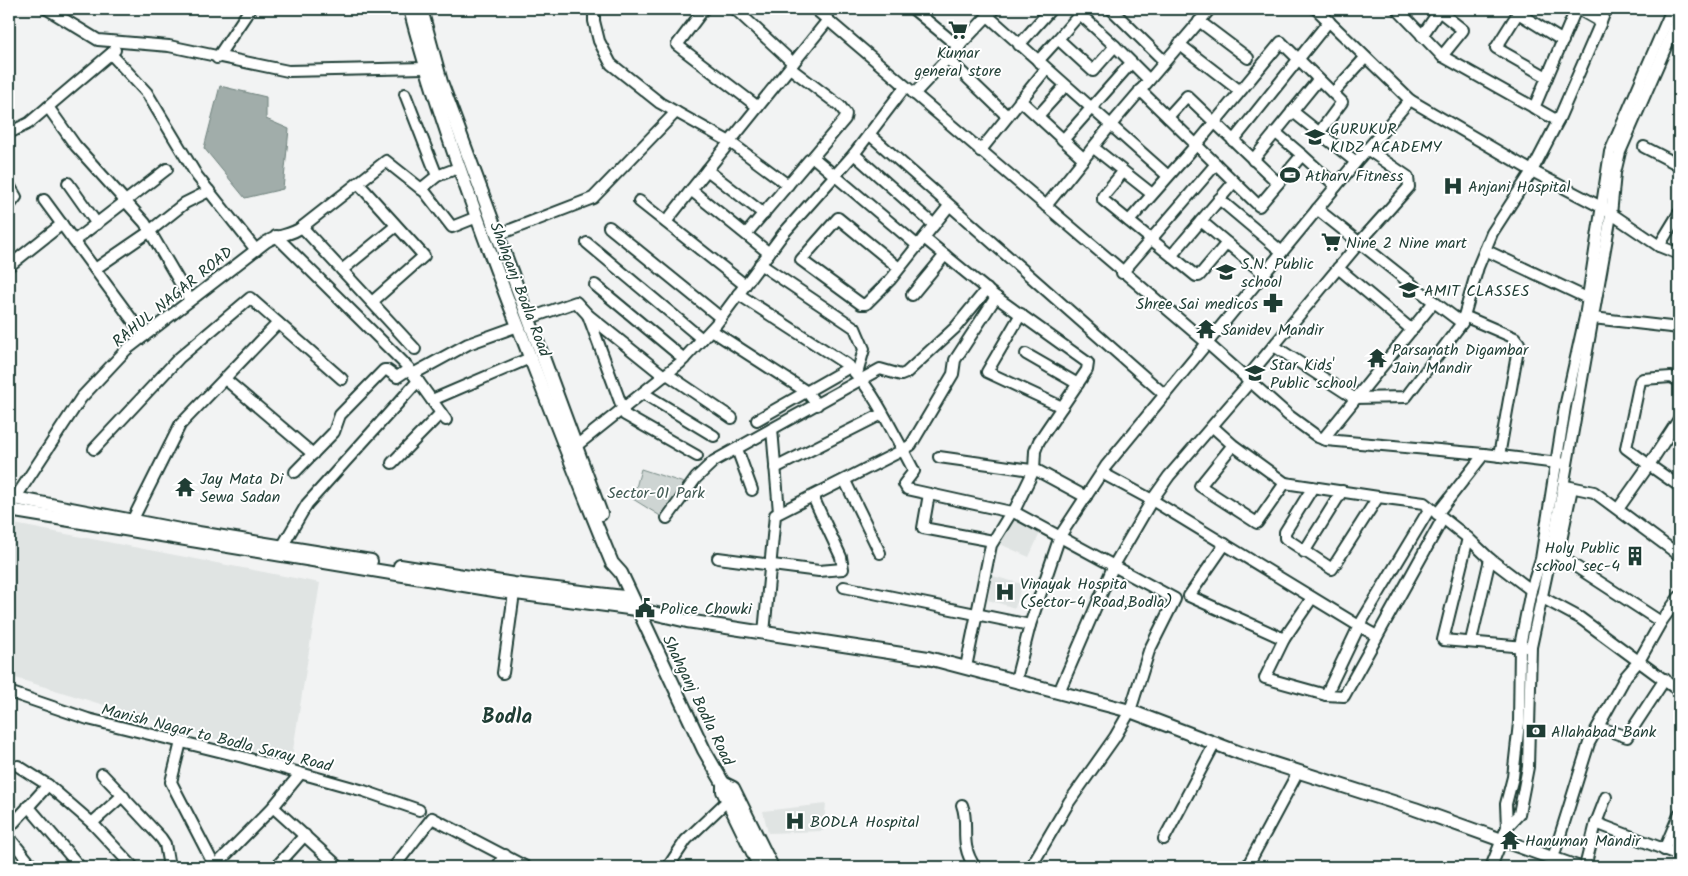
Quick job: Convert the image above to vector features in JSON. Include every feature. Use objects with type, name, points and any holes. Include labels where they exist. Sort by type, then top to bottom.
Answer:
[{"type":"main road","name":"Shahganj Bodla Road","points":[[410,9],[425,68],[458,168],[530,358],[570,450],[612,563],[621,573],[704,750],[723,783],[722,791],[760,867]]},
{"type":"main road","name":"Shahganj Bodla Road","points":[[421,9],[441,82],[497,235],[530,318],[570,450]]},
{"type":"main road","points":[[504,289],[516,284]]},
{"type":"main road","points":[[10,504],[132,521],[514,593],[634,604]]},
{"type":"main road","points":[[10,504],[280,550],[504,582],[634,604],[688,621],[928,658],[1130,711],[1298,772],[1503,840],[1577,867]]},
{"type":"main road","points":[[723,783],[733,788],[772,867]]},
{"type":"street","points":[[47,9],[61,12],[98,40],[169,46],[217,58],[288,71],[425,68]]},
{"type":"street","points":[[217,58],[250,9]]},
{"type":"street","points":[[595,9],[594,21],[599,41],[611,64],[660,103],[730,142],[788,185]]},
{"type":"street","points":[[704,9],[677,45],[758,107]]},
{"type":"street","points":[[735,9],[792,65],[840,106],[846,114],[845,119],[746,234]]},
{"type":"street","points":[[815,9],[1122,273],[1207,343],[1288,415],[1322,439],[1484,454],[1561,464]]},
{"type":"street","points":[[914,9],[960,48]]},
{"type":"street","points":[[1019,45],[1051,9]]},
{"type":"street","points":[[1111,9],[1164,61]]},
{"type":"street","points":[[1046,206],[1164,61],[1210,9]]},
{"type":"street","points":[[1316,9],[1410,100],[1532,170],[1603,208],[1659,246],[1679,254]]},
{"type":"street","points":[[1534,108],[1577,9],[1601,22]]},
{"type":"street","points":[[1274,346],[1354,398],[1406,397],[1463,319],[1492,233],[1532,170],[1558,121],[1606,9]]},
{"type":"street","points":[[1661,622],[1558,555],[1568,487],[1561,464],[1565,407],[1603,208],[1610,152],[1672,9]]},
{"type":"street","points":[[1422,36],[1439,10],[1463,30],[1442,56]]},
{"type":"street","points":[[1402,11],[1422,36],[1442,56],[1558,121]]},
{"type":"street","points":[[914,94],[960,48],[991,12],[1019,45],[1168,176]]},
{"type":"street","points":[[1547,77],[1496,48],[1518,13],[1563,41]]},
{"type":"street","points":[[1038,61],[1080,14],[1149,80]]},
{"type":"street","points":[[1491,867],[1507,827],[1506,804],[1513,777],[1519,723],[1520,646],[1531,590],[1541,559],[1593,318],[1612,215],[1615,173],[1620,152],[1679,17]]},
{"type":"street","points":[[666,222],[828,20]]},
{"type":"street","points":[[1199,21],[1248,58]]},
{"type":"street","points":[[1233,141],[1329,22]]},
{"type":"street","points":[[1058,39],[1093,71],[1115,46]]},
{"type":"street","points":[[9,133],[29,123],[126,42]]},
{"type":"street","points":[[1129,220],[1196,145],[1281,42],[1342,102],[1319,133]]},
{"type":"street","points":[[1179,44],[1240,91]]},
{"type":"street","points":[[111,54],[147,93],[197,176],[256,250]]},
{"type":"street","points":[[1333,93],[1366,58]]},
{"type":"street","points":[[948,59],[1007,116]]},
{"type":"street","points":[[1063,140],[1130,63]]},
{"type":"street","points":[[980,151],[1046,69]]},
{"type":"street","points":[[1253,160],[1318,80]]},
{"type":"street","points":[[1038,116],[1065,86]]},
{"type":"street","points":[[570,450],[684,359],[721,318],[769,252],[833,175],[854,154],[905,87]]},
{"type":"street","points":[[1140,90],[1259,206],[1302,155]]},
{"type":"street","points":[[405,94],[437,176]]},
{"type":"street","points":[[1168,117],[1187,96],[1278,184]]},
{"type":"street","points":[[1020,100],[1084,159]]},
{"type":"street","points":[[1016,680],[1030,625],[1060,536],[1102,473],[1336,186],[1410,100]]},
{"type":"street","points":[[48,108],[75,145],[127,202],[150,231],[190,300]]},
{"type":"street","points":[[1292,111],[1356,162]]},
{"type":"street","points":[[497,235],[593,198],[676,112]]},
{"type":"street","points":[[1275,132],[1336,186]]},
{"type":"street","points":[[868,134],[1165,395]]},
{"type":"street","points":[[1644,147],[1679,165]]},
{"type":"street","points":[[1094,148],[1152,194]]},
{"type":"street","points":[[1059,692],[1113,567],[1152,500],[1169,476],[1213,427],[1274,346],[1359,242],[1410,184],[1408,177],[1367,149]]},
{"type":"street","points":[[854,154],[934,225]]},
{"type":"street","points":[[812,158],[818,159],[833,175],[921,242],[945,255],[986,289],[1086,361],[1087,370],[1039,441],[1035,450],[1034,470],[1013,512],[993,541],[976,613],[966,667]]},
{"type":"street","name":"RAHUL NAGAR ROAD","points":[[10,504],[81,398],[126,350],[190,300],[276,236],[294,233],[386,161],[421,189]]},
{"type":"street","points":[[1122,273],[1216,164]]},
{"type":"street","points":[[458,168],[437,176],[421,189],[452,227],[477,217]]},
{"type":"street","points":[[74,241],[127,202],[167,169]]},
{"type":"street","points":[[707,170],[764,214]]},
{"type":"street","points":[[1123,172],[1102,198],[1197,276],[1227,243]]},
{"type":"street","points":[[358,182],[424,256],[372,302]]},
{"type":"street","points":[[1172,255],[1234,182]]},
{"type":"street","points":[[68,183],[97,224]]},
{"type":"street","points":[[9,185],[16,198],[9,206]]},
{"type":"street","points":[[691,190],[769,252]]},
{"type":"street","points":[[95,269],[150,231],[184,203],[209,191]]},
{"type":"street","points":[[1219,199],[1282,252]]},
{"type":"street","points":[[44,200],[144,336]]},
{"type":"street","points":[[639,201],[745,285]]},
{"type":"street","points":[[899,268],[838,218],[801,260],[864,305],[869,302],[899,268],[949,206]]},
{"type":"street","points":[[1317,210],[1434,302],[1463,319],[1515,338],[1519,343],[1499,456]]},
{"type":"street","points":[[1659,246],[1679,213]]},
{"type":"street","points":[[1201,221],[1264,274]]},
{"type":"street","points":[[9,266],[62,224]]},
{"type":"street","points":[[342,270],[396,226]]},
{"type":"street","points":[[302,227],[415,349]]},
{"type":"street","points":[[609,227],[721,318]]},
{"type":"street","points":[[276,236],[414,375],[444,416],[392,463]]},
{"type":"street","points":[[587,243],[702,339]]},
{"type":"street","points":[[1485,250],[1587,298]]},
{"type":"street","points":[[912,295],[945,255]]},
{"type":"street","points":[[666,518],[700,474],[711,464],[817,404],[856,374],[864,348],[855,328],[760,264]]},
{"type":"street","points":[[1338,268],[1412,330]]},
{"type":"street","points":[[595,285],[684,359]]},
{"type":"street","points":[[757,420],[807,392],[856,374],[882,368],[900,375],[906,373],[955,328],[986,289]]},
{"type":"street","points":[[738,294],[856,374],[882,414],[914,471],[905,482],[905,488],[1013,512],[1176,600],[1149,651],[1130,711],[1115,737],[1064,810],[1032,865]]},
{"type":"street","points":[[764,633],[774,519],[779,512],[845,481],[911,445],[953,374],[955,360],[996,296]]},
{"type":"street","points":[[94,448],[179,358],[250,298],[342,379]]},
{"type":"street","points":[[530,318],[574,301],[588,315],[665,375],[732,418]]},
{"type":"street","points":[[1322,439],[1434,302]]},
{"type":"street","points":[[1020,314],[987,372],[1062,407]]},
{"type":"street","points":[[588,315],[625,415],[697,456]]},
{"type":"street","points":[[1593,318],[1679,328]]},
{"type":"street","points":[[132,521],[177,431],[278,323]]},
{"type":"street","points":[[295,472],[336,429],[340,415],[384,370],[388,370],[398,378],[414,375],[468,344],[518,326]]},
{"type":"street","points":[[710,330],[807,392],[817,404]]},
{"type":"street","points":[[1026,354],[1078,384]]},
{"type":"street","points":[[432,400],[530,358]]},
{"type":"street","points":[[280,550],[307,504],[414,375]]},
{"type":"street","points":[[1679,381],[1668,377],[1643,379],[1639,383],[1625,445],[1627,449],[1679,486]]},
{"type":"street","points":[[225,378],[313,454]]},
{"type":"street","points":[[643,393],[714,436]]},
{"type":"street","points":[[775,468],[882,414]]},
{"type":"street","points":[[1618,509],[1679,419]]},
{"type":"street","points":[[1213,427],[1232,445],[1285,483],[1424,503],[1468,538],[1490,559],[1531,590]]},
{"type":"street","points":[[772,429],[779,512]]},
{"type":"street","points":[[1232,445],[1200,483],[1202,488],[1255,523],[1259,521],[1285,483]]},
{"type":"street","points":[[737,449],[752,490]]},
{"type":"street","points":[[1326,694],[1359,626],[1437,513],[1484,454]]},
{"type":"street","points":[[939,457],[1034,470],[1086,497]]},
{"type":"street","points":[[1102,473],[1152,500],[1377,636]]},
{"type":"street","points":[[845,481],[880,553]]},
{"type":"street","points":[[1313,487],[1284,536],[1287,542],[1332,569],[1378,496]]},
{"type":"street","points":[[1568,487],[1594,492],[1679,555]]},
{"type":"street","points":[[1507,827],[1519,814],[1528,767],[1531,647],[1541,597],[1568,487]]},
{"type":"street","points":[[1304,552],[1342,491]]},
{"type":"street","points":[[929,494],[924,528],[993,541]]},
{"type":"street","points":[[718,558],[819,572],[844,568],[831,533],[813,497]]},
{"type":"street","points":[[1312,598],[1284,639],[1265,678],[1326,694],[1344,696],[1377,636],[1437,513]]},
{"type":"street","points":[[1468,538],[1443,640],[1531,647]]},
{"type":"street","points":[[1225,544],[1189,596],[1284,639]]},
{"type":"street","points":[[1471,641],[1490,559]]},
{"type":"street","points":[[844,587],[1030,625]]},
{"type":"street","points":[[503,673],[514,593]]},
{"type":"street","points":[[1541,597],[1580,618],[1679,690]]},
{"type":"street","points":[[1553,858],[1589,743],[1626,676],[1639,661],[1661,622],[1679,597]]},
{"type":"street","points":[[1598,727],[1628,736],[1665,679]]},
{"type":"street","name":"Manish Nagar to Bodla Saray Road","points":[[9,692],[88,719],[364,791],[419,810]]},
{"type":"street","points":[[181,742],[171,782],[215,867],[274,807],[300,774]]},
{"type":"street","points":[[1164,839],[1215,743]]},
{"type":"street","points":[[18,766],[48,785],[92,823],[133,867]]},
{"type":"street","points":[[1247,867],[1298,772]]},
{"type":"street","points":[[102,774],[161,838],[165,844],[168,867]]},
{"type":"street","points":[[9,828],[48,785]]},
{"type":"street","points":[[92,823],[121,796],[124,797]]},
{"type":"street","points":[[1586,867],[1596,824],[1606,797]]},
{"type":"street","points":[[668,867],[686,840],[727,801]]},
{"type":"street","points":[[962,805],[964,811],[965,843],[975,867]]},
{"type":"street","points":[[28,806],[80,867]]},
{"type":"street","points":[[274,807],[337,867]]},
{"type":"street","points":[[1664,850],[1679,815]]},
{"type":"street","points":[[394,867],[432,818],[526,867]]},
{"type":"street","points":[[1596,824],[1679,855]]},
{"type":"street","points":[[276,867],[305,835]]},
{"type":"street","points":[[9,837],[33,867]]},
{"type":"street","points":[[497,867],[505,856]]},
{"type":"shaded area","points":[[220,86],[266,97],[266,119],[289,129],[283,189],[245,198],[204,148]]},
{"type":"shaded area","points":[[1011,519],[1040,533],[1029,557],[1000,544]]},
{"type":"shaded area","points":[[9,523],[320,583],[291,762],[9,676]]},
{"type":"shaded area","name":"Vinayak Hospita (Sector-4 Road,Bodla)","points":[[993,576],[1022,584],[1015,608],[988,600]]},
{"type":"shaded area","name":"BODLA Hospital","points":[[826,804],[823,831],[768,833],[763,811]]},
{"type":"green space","name":"Sector-01 Park","points":[[641,469],[684,483],[662,517],[633,499]]},
{"type":"place","name":"Kumar general store","points":[[958,30]]},
{"type":"place","name":"GURUKUR KIDZ ACADEMY","points":[[1315,137]]},
{"type":"place","name":"Atharv Fitness","points":[[1290,175]]},
{"type":"place","name":"Anjani Hospital","points":[[1453,186]]},
{"type":"place","name":"Nine 2 Nine mart","points":[[1331,242]]},
{"type":"place","name":"S.N. Public school","points":[[1226,272]]},
{"type":"place","name":"AMIT CLASSES","points":[[1409,290]]},
{"type":"place","name":"Shree Sai medicos","points":[[1273,303]]},
{"type":"place","name":"Sanidev Mandir","points":[[1206,329]]},
{"type":"place","name":"Parsanath Digambar Jain Mandir","points":[[1377,358]]},
{"type":"place","name":"Star Kids' Public school","points":[[1255,373]]},
{"type":"place","name":"Jay Mata Di Sewa Sadan","points":[[185,487]]},
{"type":"place","name":"Holy Public school sec-4","points":[[1635,556]]},
{"type":"place","name":"Vinayak Hospita (Sector-4 Road,Bodla)","points":[[1005,592]]},
{"type":"place","name":"Police Chowki","points":[[645,608]]},
{"type":"place","name":"Allahabad Bank","points":[[1536,731]]},
{"type":"place","name":"BODLA Hospital","points":[[795,821]]},
{"type":"place","name":"Hanuman Mandir","points":[[1510,840]]},
{"type":"district","name":"Bodla","points":[[507,716]]}]
